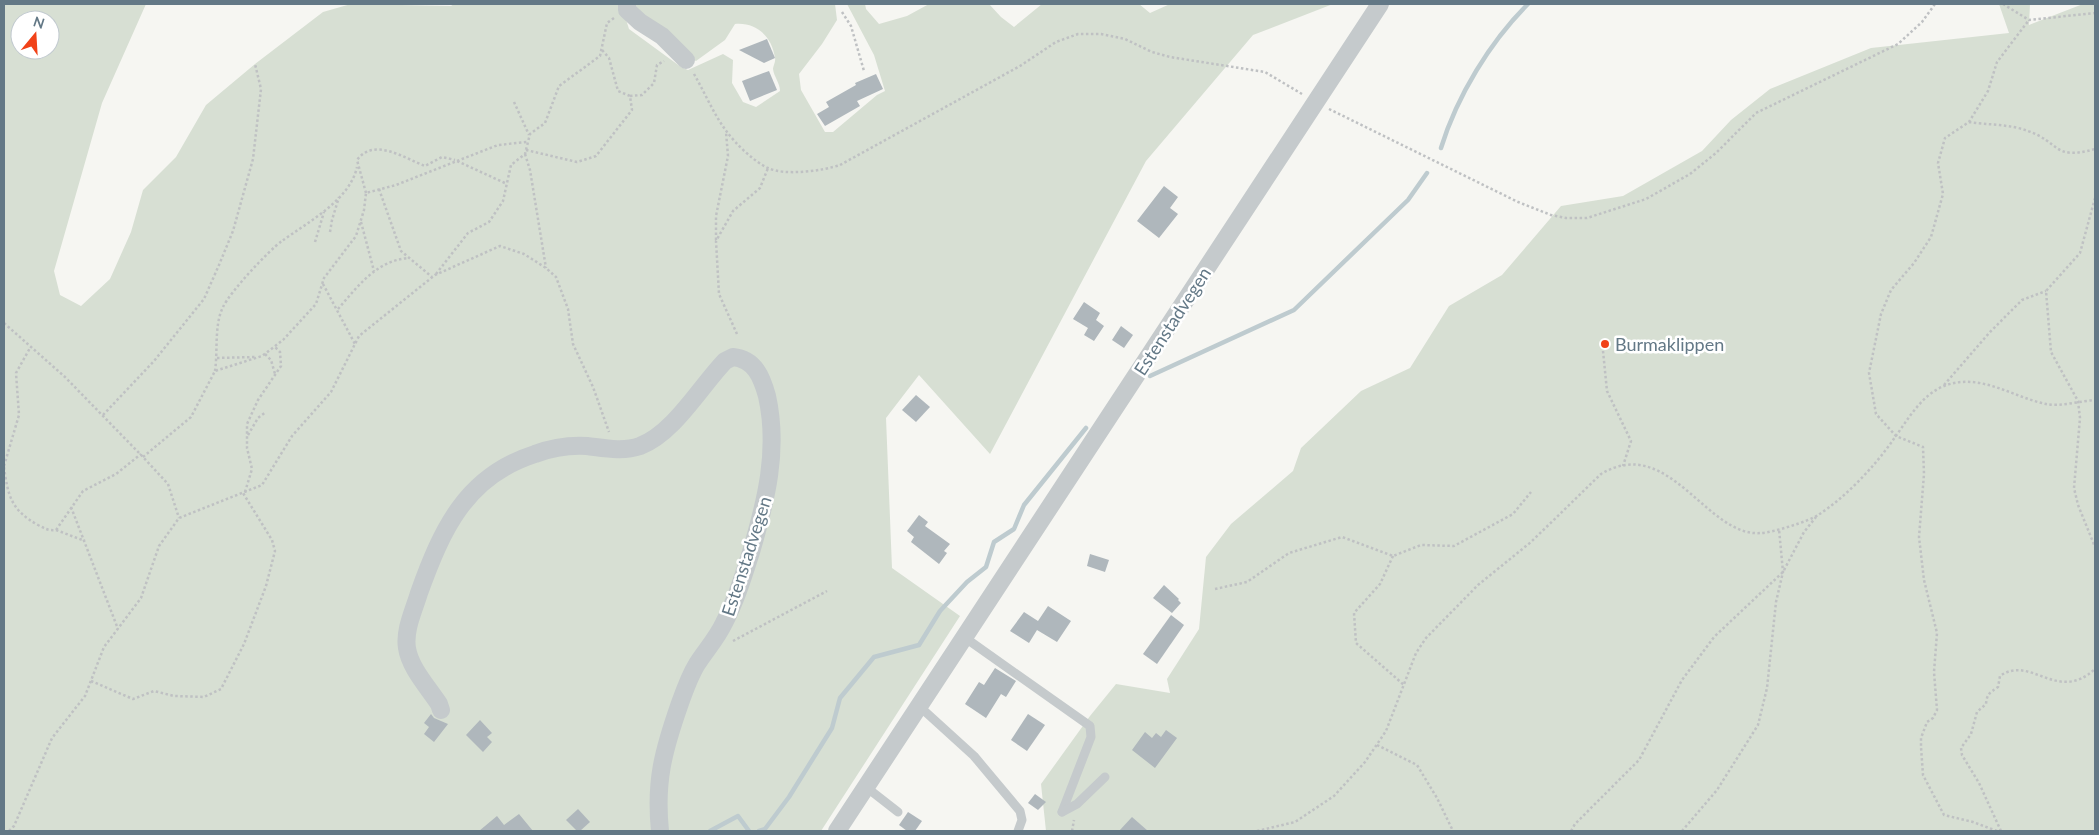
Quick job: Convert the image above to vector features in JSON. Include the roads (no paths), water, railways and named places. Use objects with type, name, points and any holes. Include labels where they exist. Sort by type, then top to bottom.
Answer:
[{"type":"street","name":"Estenstadvegen","points":[[837,831],[1380,4]]},
{"type":"street","points":[[627,7],[640,22],[662,36],[683,57]]},
{"type":"street","name":"Estenstadvegen","points":[[441,710],[409,656],[407,635],[432,555],[456,510],[466,497],[502,468],[521,459],[551,449],[572,446],[616,449],[639,446],[653,439],[669,424],[725,361],[733,357],[748,361],[758,372],[769,405],[772,430],[769,480],[765,507],[734,603],[715,639],[696,666],[664,753],[657,788],[660,831]]},
{"type":"lane","points":[[964,637],[1090,726],[1091,737],[1062,812],[1077,804],[1105,777]]},
{"type":"lane","points":[[919,706],[974,756],[1020,810],[1022,820],[1018,831]]},
{"type":"lane","points":[[866,787],[898,812]]},
{"type":"waterway","points":[[1441,148],[1456,109],[1476,71],[1501,35],[1528,4]]},
{"type":"waterway","points":[[1150,376],[1294,310],[1408,200],[1427,173]]},
{"type":"waterway","points":[[759,831],[765,829],[789,797],[832,728],[840,698],[874,657],[919,645],[940,611],[967,582],[986,567],[994,542],[1014,529],[1024,505],[1086,428]]},
{"type":"waterway","points":[[710,831],[738,816],[749,831]]},
{"type":"place","name":"Burmaklippen","points":[[1605,344]]}]
